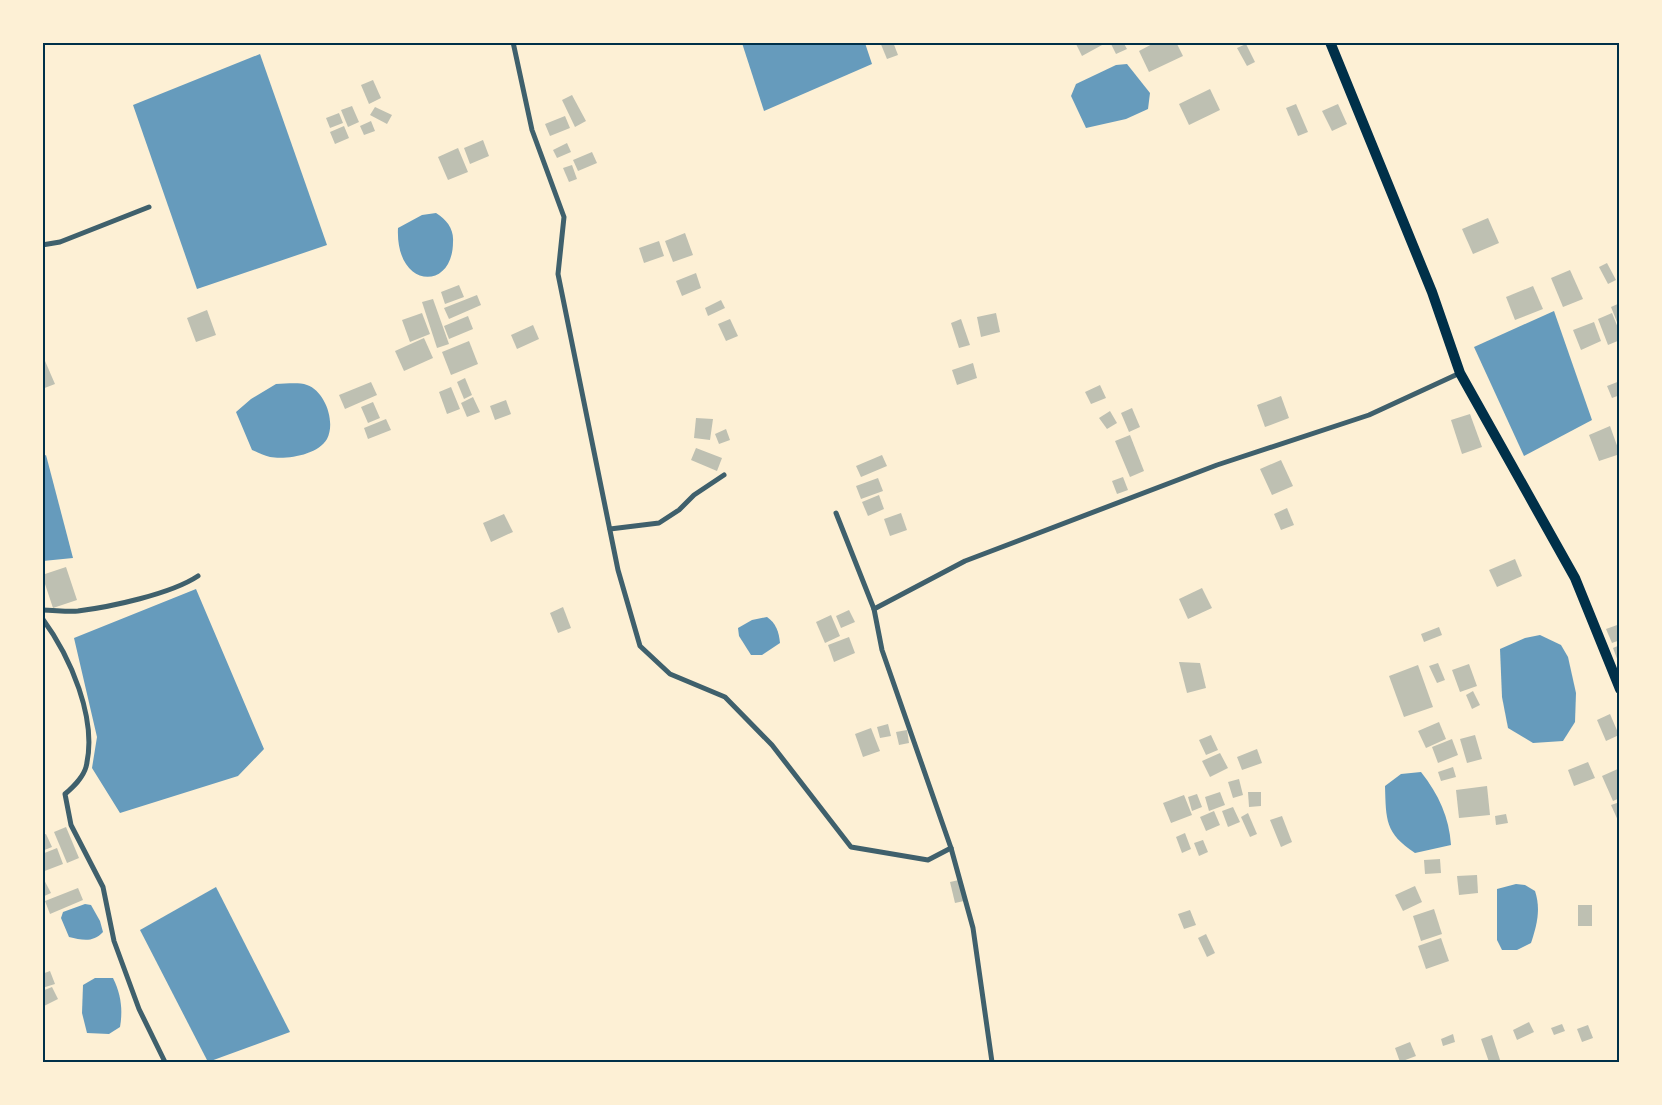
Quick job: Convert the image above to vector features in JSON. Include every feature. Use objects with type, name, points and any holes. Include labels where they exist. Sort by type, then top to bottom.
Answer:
[{"type":"highway","points":[[1330,42],[1432,292],[1460,373],[1575,578],[1620,689]]},
{"type":"street","points":[[512,42],[532,130],[564,217],[558,274],[618,570],[640,646],[670,674],[725,697],[772,744],[851,847],[928,860],[951,848]]},
{"type":"street","points":[[42,244],[60,242],[149,207]]},
{"type":"street","points":[[874,609],[965,561],[1217,465],[1369,415],[1460,373]]},
{"type":"street","points":[[610,529],[660,523],[679,510],[694,495],[724,475]]},
{"type":"street","points":[[836,513],[874,609],[882,650],[951,848],[973,928],[992,1062]]},
{"type":"street","points":[[42,610],[76,611],[108,605],[185,585],[198,576]]},
{"type":"street","points":[[42,618],[60,642],[82,699],[89,738],[86,768],[76,785],[65,794],[71,825],[103,887],[117,949],[138,1009],[165,1062]]},
{"type":"water","points":[[742,43],[865,43],[872,64],[764,111]]},
{"type":"water","points":[[260,54],[327,245],[197,289],[133,105]]},
{"type":"water","points":[[1127,64],[1150,93],[1148,109],[1126,119],[1086,128],[1071,96],[1076,84],[1116,65]]},
{"type":"water","points":[[436,213],[451,229],[453,242],[451,258],[444,269],[435,276],[424,277],[414,272],[405,263],[400,248],[398,228],[422,215]]},
{"type":"water","points":[[1554,311],[1592,420],[1524,456],[1474,347]]},
{"type":"water","points":[[296,383],[307,385],[313,388],[324,400],[329,416],[329,432],[327,439],[317,449],[309,453],[284,458],[268,456],[252,450],[236,412],[251,399],[276,384]]},
{"type":"water","points":[[46,455],[73,558],[43,561],[42,457]]},
{"type":"water","points":[[196,589],[264,749],[238,776],[120,813],[92,768],[97,737],[74,638]]},
{"type":"water","points":[[767,617],[776,628],[780,643],[762,655],[751,655],[739,636],[738,628],[752,620]]},
{"type":"water","points":[[1540,635],[1561,645],[1568,657],[1576,693],[1575,722],[1563,741],[1533,743],[1508,728],[1502,697],[1500,649],[1525,638]]},
{"type":"water","points":[[1421,772],[1433,789],[1442,807],[1448,825],[1451,845],[1415,853],[1398,839],[1389,825],[1385,786],[1401,774]]},
{"type":"water","points":[[1516,884],[1525,885],[1535,891],[1538,904],[1536,923],[1531,943],[1517,950],[1502,950],[1497,940],[1497,889]]},
{"type":"water","points":[[216,887],[290,1032],[208,1062],[140,930]]},
{"type":"water","points":[[85,904],[91,905],[100,921],[103,932],[91,939],[83,940],[69,937],[61,918],[63,912]]},
{"type":"water","points":[[95,978],[113,978],[120,996],[120,1027],[109,1034],[87,1033],[82,1013],[83,985]]},
{"type":"building","points":[[880,42],[893,42],[898,55],[887,59]]},
{"type":"building","points":[[1075,42],[1100,42],[1102,45],[1082,56]]},
{"type":"building","points":[[1110,42],[1123,42],[1127,49],[1116,54]]},
{"type":"building","points":[[1156,42],[1176,42],[1183,56],[1149,72],[1139,51]]},
{"type":"building","points":[[1246,44],[1255,62],[1247,66],[1237,48]]},
{"type":"building","points":[[373,80],[381,98],[369,104],[361,85]]},
{"type":"building","points":[[1210,89],[1220,110],[1189,125],[1179,104]]},
{"type":"building","points":[[572,95],[586,121],[575,127],[562,100]]},
{"type":"building","points":[[1296,104],[1308,132],[1298,136],[1286,108]]},
{"type":"building","points":[[1338,104],[1347,124],[1332,131],[1322,111]]},
{"type":"building","points":[[352,106],[359,122],[348,127],[341,110]]},
{"type":"building","points":[[375,107],[392,115],[387,124],[370,115]]},
{"type":"building","points":[[339,113],[343,123],[330,128],[326,118]]},
{"type":"building","points":[[565,116],[570,128],[550,136],[545,124]]},
{"type":"building","points":[[371,121],[375,131],[364,135],[360,126]]},
{"type":"building","points":[[344,126],[349,138],[335,144],[330,132]]},
{"type":"building","points":[[483,140],[489,156],[470,164],[464,148]]},
{"type":"building","points":[[567,143],[571,152],[557,158],[553,150]]},
{"type":"building","points":[[458,148],[468,172],[448,180],[438,157]]},
{"type":"building","points":[[592,152],[597,163],[578,171],[573,160]]},
{"type":"building","points":[[572,165],[577,179],[569,182],[563,168]]},
{"type":"building","points":[[1488,218],[1499,243],[1473,254],[1462,229]]},
{"type":"building","points":[[685,233],[693,255],[673,262],[665,241]]},
{"type":"building","points":[[659,241],[664,256],[644,263],[639,248]]},
{"type":"building","points":[[1607,263],[1616,280],[1608,284],[1599,267]]},
{"type":"building","points":[[1570,270],[1583,299],[1563,307],[1551,278]]},
{"type":"building","points":[[696,273],[701,288],[682,296],[676,281]]},
{"type":"building","points":[[459,285],[464,297],[445,304],[441,292]]},
{"type":"building","points":[[1533,286],[1543,309],[1515,320],[1506,297]]},
{"type":"building","points":[[477,295],[481,305],[449,319],[444,308]]},
{"type":"building","points":[[433,299],[449,344],[437,348],[422,302]]},
{"type":"building","points":[[721,300],[725,308],[708,316],[705,308]]},
{"type":"building","points":[[1620,303],[1620,327],[1619,327],[1611,307]]},
{"type":"building","points":[[207,310],[216,335],[196,342],[187,318]]},
{"type":"building","points":[[422,313],[430,334],[410,342],[402,320]]},
{"type":"building","points":[[996,313],[1000,332],[981,337],[977,317]]},
{"type":"building","points":[[1612,313],[1620,333],[1620,340],[1608,345],[1598,319]]},
{"type":"building","points":[[468,316],[473,329],[449,339],[444,326]]},
{"type":"building","points":[[730,319],[738,336],[726,341],[718,324]]},
{"type":"building","points":[[961,319],[970,345],[959,348],[951,323]]},
{"type":"building","points":[[1594,322],[1601,341],[1581,350],[1573,330]]},
{"type":"building","points":[[533,325],[539,339],[517,349],[511,335]]},
{"type":"building","points":[[424,338],[433,358],[404,371],[395,351]]},
{"type":"building","points":[[469,341],[478,364],[451,375],[442,352]]},
{"type":"building","points":[[45,361],[55,384],[42,389],[42,363]]},
{"type":"building","points":[[973,363],[977,378],[957,385],[952,370]]},
{"type":"building","points":[[465,378],[472,395],[464,399],[457,382]]},
{"type":"building","points":[[1620,381],[1620,395],[1612,398],[1607,386]]},
{"type":"building","points":[[371,382],[377,395],[345,409],[339,395]]},
{"type":"building","points":[[1100,385],[1106,398],[1091,404],[1085,392]]},
{"type":"building","points":[[451,387],[460,409],[447,414],[439,392]]},
{"type":"building","points":[[1281,396],[1289,418],[1265,427],[1257,405]]},
{"type":"building","points":[[473,397],[480,412],[467,417],[461,403]]},
{"type":"building","points":[[506,400],[511,414],[495,420],[490,406]]},
{"type":"building","points":[[373,402],[380,418],[368,423],[361,407]]},
{"type":"building","points":[[1132,408],[1140,427],[1129,432],[1121,413]]},
{"type":"building","points":[[1110,411],[1117,423],[1107,429],[1099,418]]},
{"type":"building","points":[[1470,414],[1482,447],[1462,454],[1451,420]]},
{"type":"building","points":[[696,418],[713,419],[710,440],[694,438]]},
{"type":"building","points":[[386,419],[391,430],[368,439],[364,428]]},
{"type":"building","points":[[1610,426],[1620,454],[1599,461],[1589,435]]},
{"type":"building","points":[[726,429],[730,440],[719,444],[715,434]]},
{"type":"building","points":[[1130,435],[1144,471],[1130,477],[1115,441]]},
{"type":"building","points":[[696,448],[722,458],[717,471],[691,460]]},
{"type":"building","points":[[882,455],[887,466],[861,477],[856,466]]},
{"type":"building","points":[[1281,460],[1293,486],[1272,495],[1260,469]]},
{"type":"building","points":[[1123,477],[1128,490],[1117,494],[1112,481]]},
{"type":"building","points":[[878,478],[883,491],[861,499],[856,486]]},
{"type":"building","points":[[879,495],[884,509],[868,516],[862,502]]},
{"type":"building","points":[[1287,508],[1294,525],[1281,530],[1274,514]]},
{"type":"building","points":[[901,513],[907,530],[890,536],[884,519]]},
{"type":"building","points":[[504,514],[513,532],[491,542],[483,523]]},
{"type":"building","points":[[1515,559],[1522,576],[1497,587],[1489,570]]},
{"type":"building","points":[[66,567],[77,600],[53,608],[42,575]]},
{"type":"building","points":[[1202,588],[1212,608],[1188,619],[1179,599]]},
{"type":"building","points":[[563,607],[571,628],[558,633],[550,613]]},
{"type":"building","points":[[849,610],[855,622],[841,628],[836,616]]},
{"type":"building","points":[[831,615],[840,636],[825,643],[816,622]]},
{"type":"building","points":[[1620,624],[1620,640],[1612,643],[1606,629]]},
{"type":"building","points":[[1439,627],[1442,635],[1424,642],[1421,634]]},
{"type":"building","points":[[849,637],[855,653],[834,662],[828,645]]},
{"type":"building","points":[[1620,645],[1620,664],[1619,664],[1613,648]]},
{"type":"building","points":[[1179,662],[1200,663],[1206,688],[1187,693]]},
{"type":"building","points":[[1438,663],[1445,680],[1437,683],[1429,666]]},
{"type":"building","points":[[1469,664],[1477,686],[1460,692],[1452,670]]},
{"type":"building","points":[[1418,665],[1433,707],[1404,717],[1389,676]]},
{"type":"building","points":[[1473,691],[1480,705],[1472,709],[1466,695]]},
{"type":"building","points":[[1610,714],[1619,735],[1606,741],[1597,720]]},
{"type":"building","points":[[1439,722],[1446,739],[1426,748],[1418,731]]},
{"type":"building","points":[[888,724],[891,736],[880,738],[877,727]]},
{"type":"building","points":[[871,728],[880,751],[863,757],[855,734]]},
{"type":"building","points":[[907,730],[909,743],[899,745],[896,732]]},
{"type":"building","points":[[1211,735],[1218,750],[1206,755],[1199,740]]},
{"type":"building","points":[[1475,735],[1482,759],[1467,763],[1460,739]]},
{"type":"building","points":[[1452,739],[1458,755],[1438,763],[1432,747]]},
{"type":"building","points":[[1257,749],[1262,763],[1242,770],[1237,757]]},
{"type":"building","points":[[1220,753],[1228,768],[1210,777],[1202,761]]},
{"type":"building","points":[[1588,762],[1595,778],[1574,786],[1568,770]]},
{"type":"building","points":[[1453,767],[1456,777],[1441,781],[1438,772]]},
{"type":"building","points":[[1620,768],[1620,798],[1613,801],[1602,776]]},
{"type":"building","points":[[1239,779],[1243,795],[1233,798],[1228,782]]},
{"type":"building","points":[[1487,786],[1490,815],[1459,818],[1456,790]]},
{"type":"building","points":[[1220,792],[1225,805],[1209,811],[1205,797]]},
{"type":"building","points":[[1248,792],[1261,792],[1261,806],[1249,807]]},
{"type":"building","points":[[1197,794],[1202,807],[1192,811],[1188,797]]},
{"type":"building","points":[[1184,795],[1192,815],[1171,823],[1163,803]]},
{"type":"building","points":[[1620,802],[1620,825],[1611,805]]},
{"type":"building","points":[[1233,807],[1240,822],[1228,827],[1222,811]]},
{"type":"building","points":[[1214,811],[1220,825],[1206,831],[1200,817]]},
{"type":"building","points":[[1248,813],[1257,834],[1250,837],[1241,817]]},
{"type":"building","points":[[1506,814],[1508,823],[1496,825],[1495,816]]},
{"type":"building","points":[[1282,816],[1292,842],[1281,847],[1270,820]]},
{"type":"building","points":[[66,827],[79,858],[67,863],[54,832]]},
{"type":"building","points":[[1185,833],[1191,849],[1182,853],[1176,837]]},
{"type":"building","points":[[46,834],[52,847],[42,851],[42,835]]},
{"type":"building","points":[[1203,840],[1208,852],[1199,856],[1194,843]]},
{"type":"building","points":[[57,848],[63,864],[42,872],[42,854]]},
{"type":"building","points":[[1440,859],[1441,873],[1425,874],[1424,860]]},
{"type":"building","points":[[1477,875],[1478,893],[1459,895],[1457,876]]},
{"type":"building","points":[[42,876],[51,893],[42,897]]},
{"type":"building","points":[[959,880],[964,901],[955,903],[950,882]]},
{"type":"building","points":[[1415,886],[1422,902],[1403,911],[1395,895]]},
{"type":"building","points":[[78,888],[83,900],[50,914],[45,901]]},
{"type":"building","points":[[1578,905],[1592,905],[1592,926],[1578,926]]},
{"type":"building","points":[[1434,909],[1442,934],[1421,941],[1413,916]]},
{"type":"building","points":[[1190,910],[1196,925],[1184,929],[1178,914]]},
{"type":"building","points":[[1206,934],[1215,953],[1207,957],[1198,938]]},
{"type":"building","points":[[1441,938],[1449,961],[1426,969],[1418,946]]},
{"type":"building","points":[[50,971],[55,984],[42,988],[42,974]]},
{"type":"building","points":[[52,987],[58,999],[42,1007],[42,991]]},
{"type":"building","points":[[1529,1022],[1534,1032],[1517,1040],[1513,1030]]},
{"type":"building","points":[[1562,1024],[1565,1031],[1554,1035],[1551,1028]]},
{"type":"building","points":[[1588,1025],[1593,1038],[1582,1042],[1577,1029]]},
{"type":"building","points":[[1453,1034],[1455,1042],[1443,1046],[1441,1039]]},
{"type":"building","points":[[1492,1035],[1500,1060],[1489,1062],[1481,1039]]},
{"type":"building","points":[[1410,1042],[1416,1056],[1400,1062],[1395,1048]]}]
